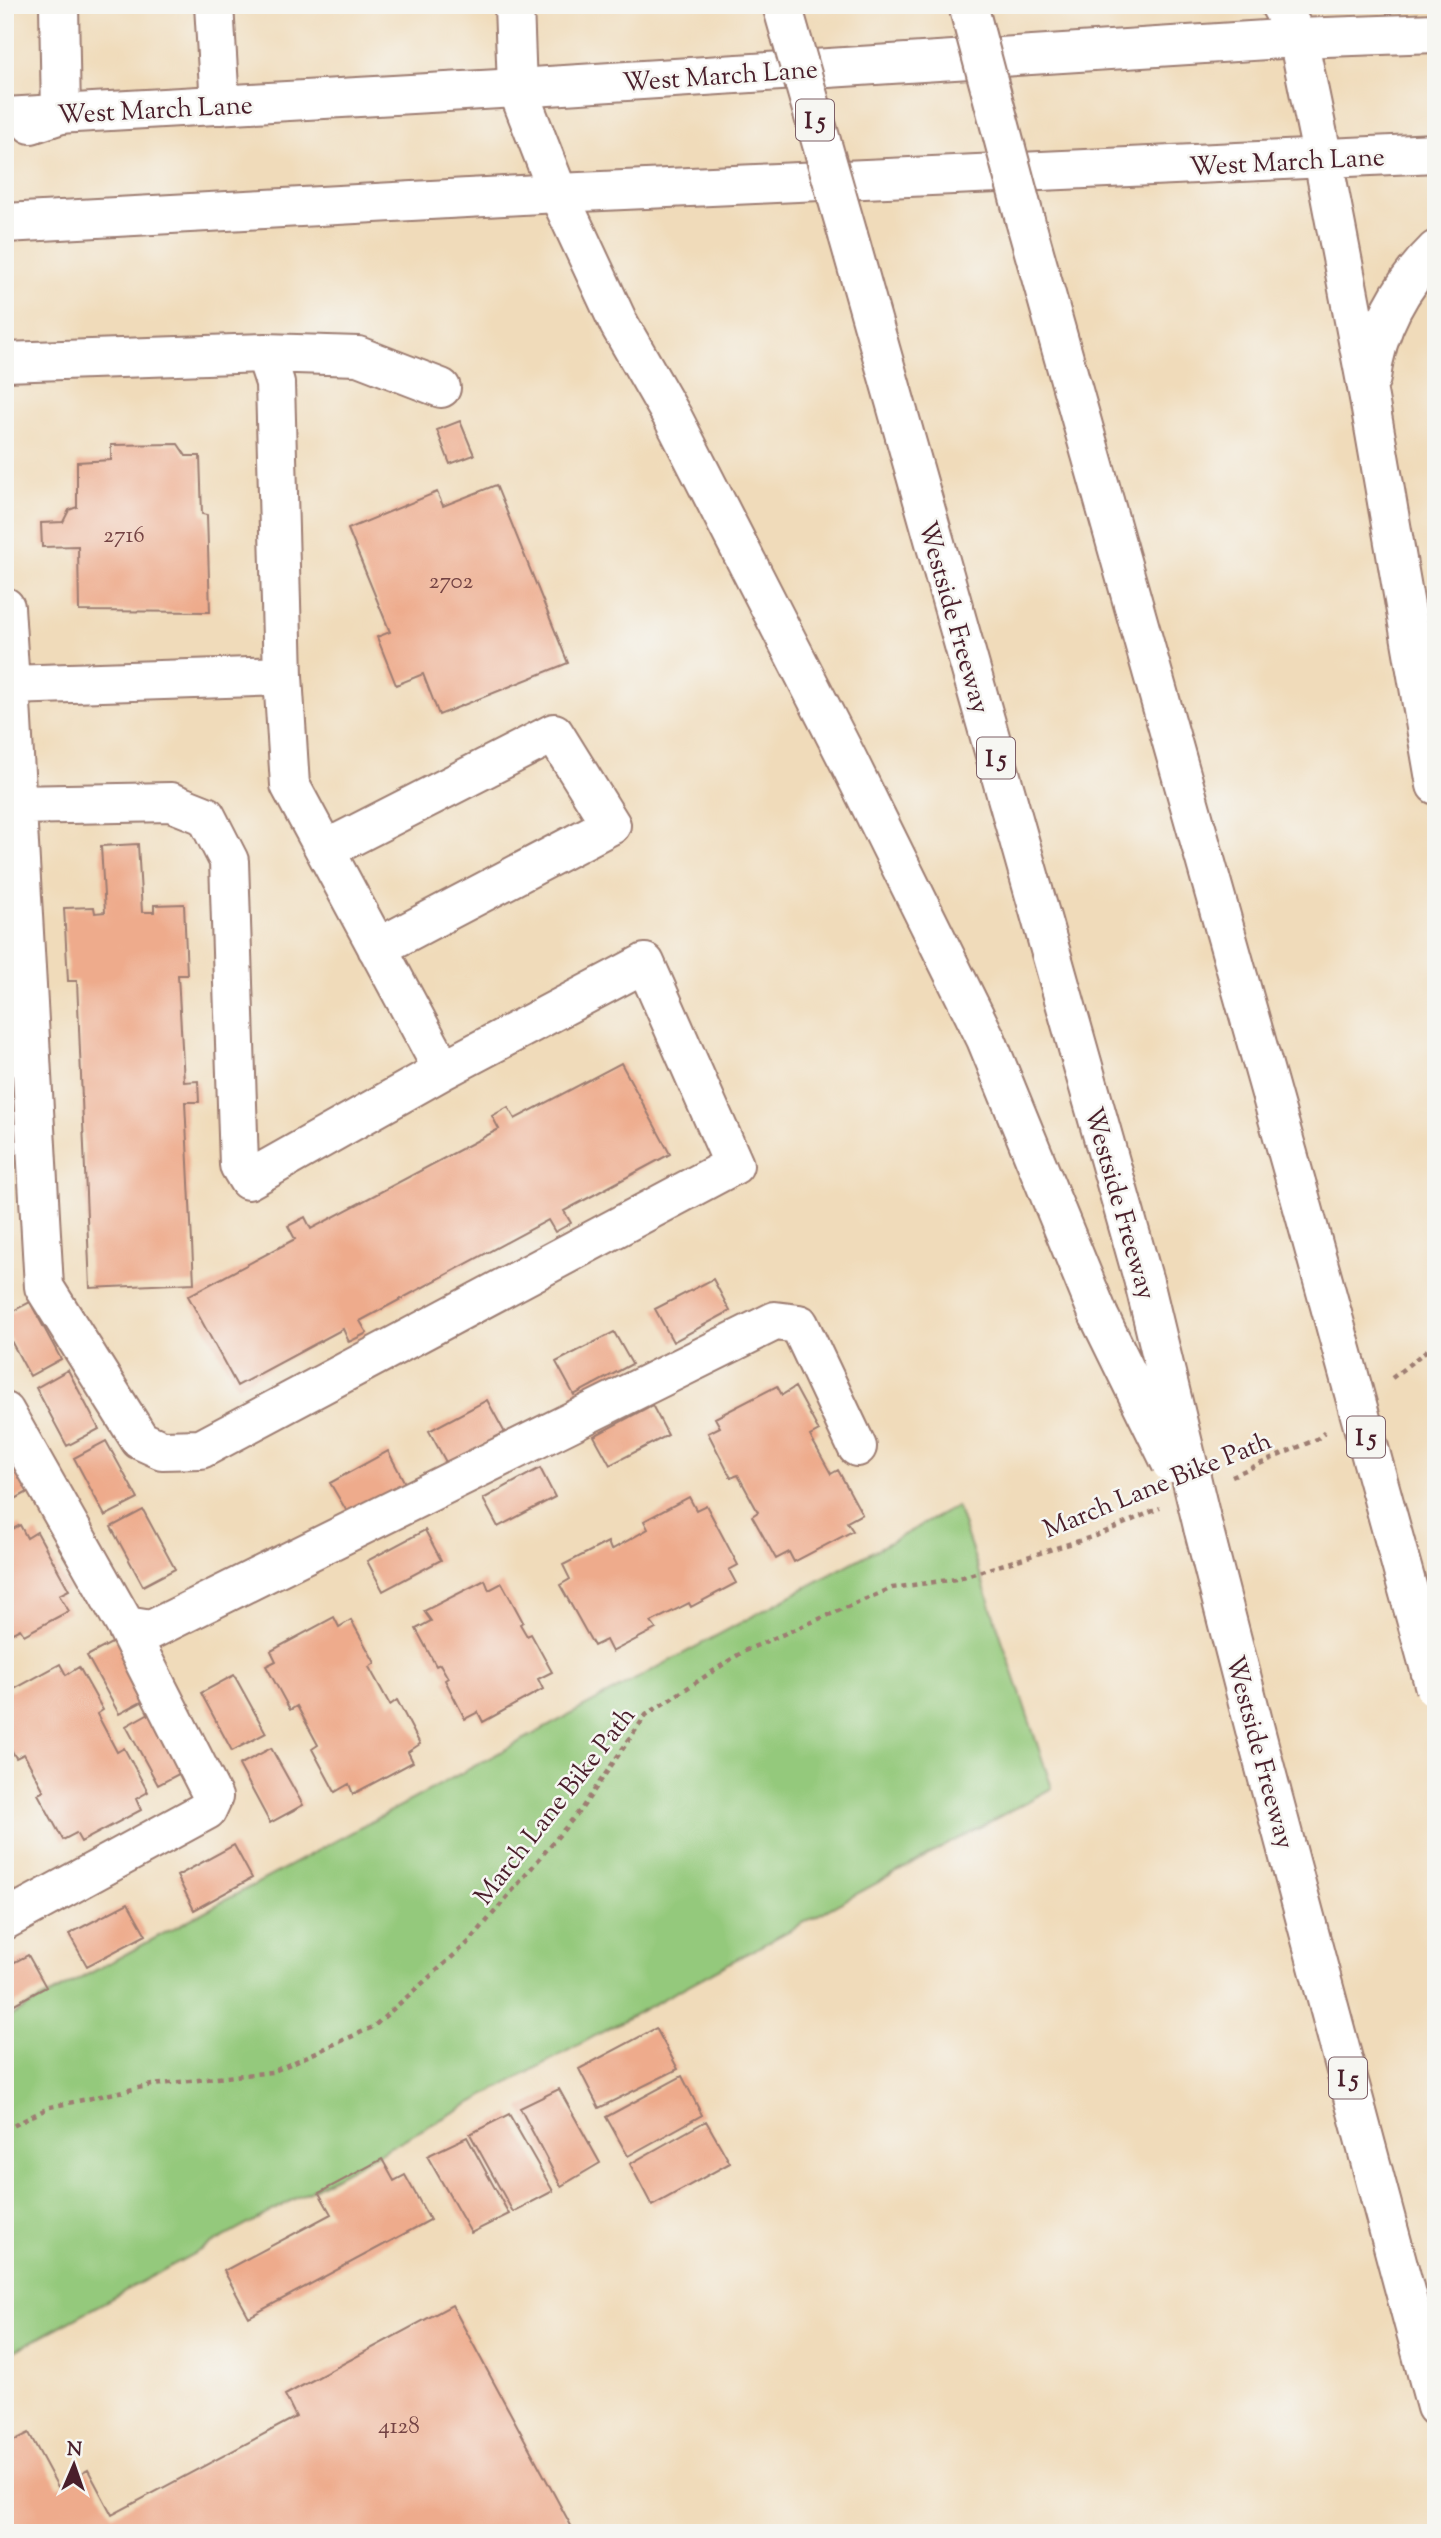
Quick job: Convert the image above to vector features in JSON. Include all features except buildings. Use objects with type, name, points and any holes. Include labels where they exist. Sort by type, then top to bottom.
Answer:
[{"type":"main road","points":[[5,132],[61,114],[59,5]]},
{"type":"main road","points":[[214,5],[220,106]]},
{"type":"main road","points":[[514,5],[517,88],[558,193],[619,324],[673,418],[848,760],[986,1039],[1099,1316],[1203,1527]]},
{"type":"main road","name":"Westside Freeway","points":[[782,5],[1144,1282],[1260,1749],[1436,2407]]},
{"type":"main road","name":"I 5","points":[[968,5],[1024,220],[1297,1185],[1435,1690]]},
{"type":"main road","points":[[1280,5],[1298,38],[1323,159],[1370,398],[1436,785]]},
{"type":"main road","name":"West March Lane","points":[[5,117],[517,88],[1298,38],[1436,33]]},
{"type":"main road","name":"West March Lane","points":[[5,223],[558,193],[1436,153]]},
{"type":"main road","points":[[1370,398],[1372,369],[1391,311],[1406,285],[1436,250]]},
{"type":"main road","points":[[5,362],[265,353],[358,356],[441,388]]},
{"type":"main road","points":[[265,353],[275,383],[283,676],[290,785],[443,1070]]},
{"type":"main road","points":[[5,607],[8,686],[44,1287],[140,1440],[162,1450],[201,1449],[734,1164],[645,963],[443,1070],[248,1180],[239,1165],[229,861],[206,817],[171,802],[16,804]]},
{"type":"main road","points":[[8,686],[283,676]]},
{"type":"main road","points":[[325,850],[555,733],[611,825],[377,948]]},
{"type":"main road","points":[[126,1626],[151,1630],[775,1321],[799,1324],[857,1447]]},
{"type":"main road","points":[[5,1412],[126,1626],[213,1797],[207,1810],[5,1920]]},
{"type":"path","points":[[1381,1387],[1436,1343]]},
{"type":"path","name":"March Lane Bike Path","points":[[1220,1481],[1317,1439],[1328,1430]]},
{"type":"path","name":"March Lane Bike Path","points":[[5,2130],[50,2107],[152,2085],[272,2072],[373,2027],[470,1941],[582,1808],[646,1715],[744,1651],[892,1588],[956,1579],[1098,1535],[1171,1503]]},
{"type":"green space","points":[[957,1506],[1052,1788],[5,2356],[5,2019]]}]
